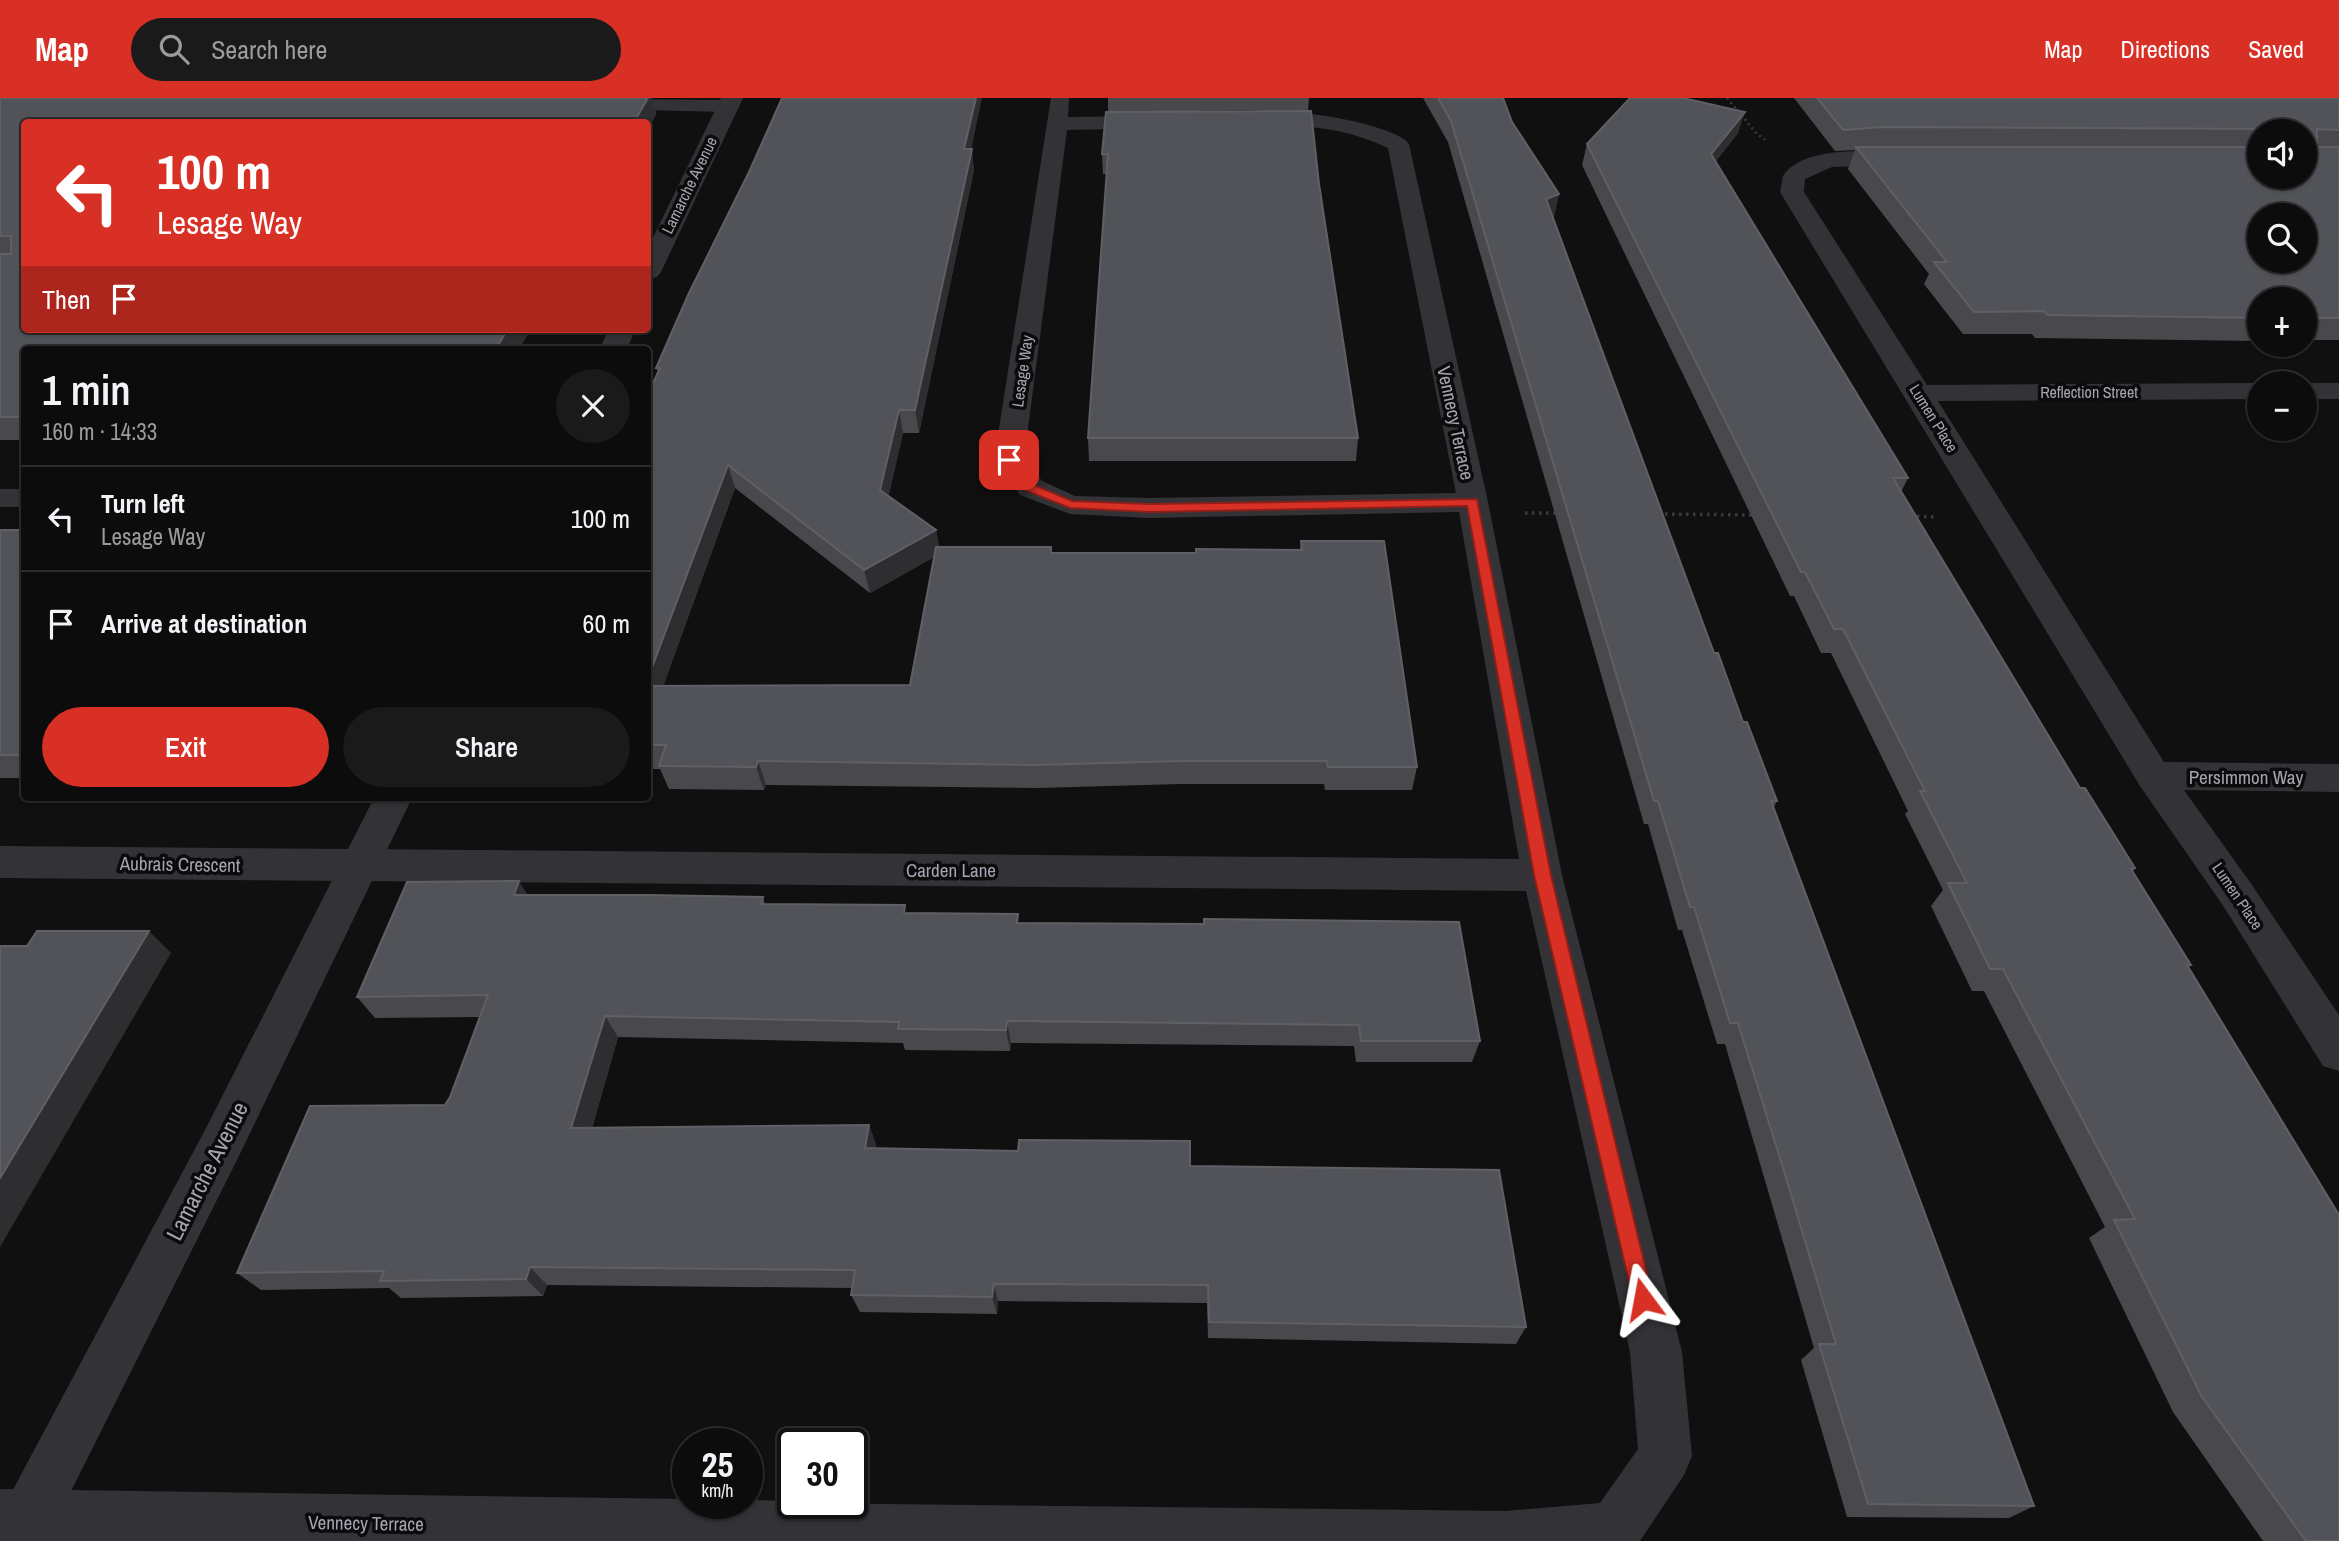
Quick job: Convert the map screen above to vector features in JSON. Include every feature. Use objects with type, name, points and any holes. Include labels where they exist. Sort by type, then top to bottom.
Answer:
[{"type":"street","points":[[583,105],[729,102]]},
{"type":"street","name":"Lamarche Avenue","points":[[651,261],[729,102]]},
{"type":"street","name":"Vennecy Terrace","points":[[15,1525],[1506,1539],[1615,1530],[1665,1457],[1656,1352],[1542,875],[1474,508],[1398,144],[1370,130],[1332,121],[1211,120],[1058,111]]},
{"type":"street","name":"Lesage Way","points":[[1058,111],[1009,460],[1031,488],[1070,505],[1149,508],[1474,508]]},
{"type":"street","points":[[1805,167],[1829,160],[1927,158]]},
{"type":"street","name":"Lumen Place","points":[[1805,167],[1794,176],[1792,192],[1919,393],[2153,776],[2238,896],[2339,1052]]},
{"type":"street","name":"Reflection Street","points":[[1919,393],[2247,391]]},
{"type":"street","points":[[2317,391],[2339,391]]},
{"type":"street","points":[[0,498],[21,498]]},
{"type":"street","name":"Persimmon Way","points":[[2153,776],[2339,778]]},
{"type":"street","name":"Lamarche Avenue","points":[[15,1525],[392,801]]},
{"type":"street","name":"Aubrais Crescent","points":[[0,862],[360,865]]},
{"type":"street","name":"Carden Lane","points":[[360,865],[1542,875]]},
{"type":"path","points":[[1727,98],[1757,134],[1805,167]]},
{"type":"path","points":[[1474,508],[1570,514]]},
{"type":"path","points":[[1653,514],[1762,515]]},
{"type":"path","points":[[1899,516],[1995,517]]},
{"type":"building","points":[[0,98],[648,98],[636,119],[21,119],[21,333],[506,333],[497,346],[21,346],[21,417],[0,417],[0,254],[11,254],[11,236],[0,236]]},
{"type":"building","points":[[782,98],[976,98],[964,149],[972,149],[915,410],[899,410],[880,490],[936,530],[864,570],[728,465],[651,670],[651,388],[660,368],[656,368],[689,293]]},
{"type":"building","points":[[1438,98],[1503,98],[1512,122],[1559,194],[1546,199],[1714,653],[1718,653],[1743,722],[1747,722],[1777,801],[1771,801],[2034,1506],[1868,1504],[1819,1344],[1836,1344],[1787,1181],[1738,1023],[1730,1023],[1694,907],[1690,907],[1658,801],[1654,801],[1451,121]]},
{"type":"building","points":[[1630,98],[1683,98],[1745,112],[1711,154],[1908,478],[1893,478],[2080,788],[2085,788],[2135,868],[2131,869],[2191,965],[2187,965],[2339,1215],[2339,1541],[2306,1541],[2202,1397],[2114,1220],[2135,1219],[2003,969],[1990,969],[1948,883],[1967,883],[1920,791],[1925,791],[1843,629],[1834,629],[1805,572],[1801,572],[1587,144]]},
{"type":"building","points":[[1817,98],[2339,98],[2339,130],[2317,129],[2317,119],[2247,119],[2247,129],[1883,127],[1843,130]]},
{"type":"building","points":[[1311,111],[1319,184],[1358,438],[1088,438],[1108,154],[1102,154],[1106,112]]},
{"type":"building","points":[[1856,147],[2247,147],[2247,189],[2317,189],[2317,147],[2339,147],[2339,318],[2317,318],[2317,287],[2247,287],[2247,318],[2048,315],[2044,311],[1974,312],[1934,262],[1947,262]]},
{"type":"building","points":[[0,530],[21,530],[21,755],[0,755]]},
{"type":"building","points":[[1301,541],[1384,541],[1417,767],[1328,767],[1327,761],[1034,765],[758,761],[756,767],[659,766],[666,745],[651,745],[651,686],[910,685],[936,547],[1051,547],[1051,553],[1196,553],[1196,549],[1302,550]]},
{"type":"building","points":[[519,881],[514,895],[763,897],[761,904],[905,905],[904,913],[1018,914],[1017,923],[1204,924],[1204,919],[1459,922],[1480,1041],[1361,1041],[1359,1025],[1007,1021],[1006,1030],[898,1029],[899,1022],[605,1016],[571,1128],[869,1125],[865,1148],[1018,1151],[1019,1140],[1190,1141],[1190,1166],[1499,1170],[1526,1327],[1209,1322],[1208,1285],[994,1284],[992,1297],[851,1295],[855,1270],[530,1267],[526,1279],[380,1281],[384,1271],[237,1273],[310,1106],[445,1105],[450,1097],[488,995],[357,997],[407,882]]},
{"type":"building","points":[[37,931],[149,931],[0,1178],[0,946],[27,946]]},
{"type":"route","points":[[1009,460],[1031,488],[1070,505],[1149,508],[1473,502],[1542,875],[1643,1299]]}]
